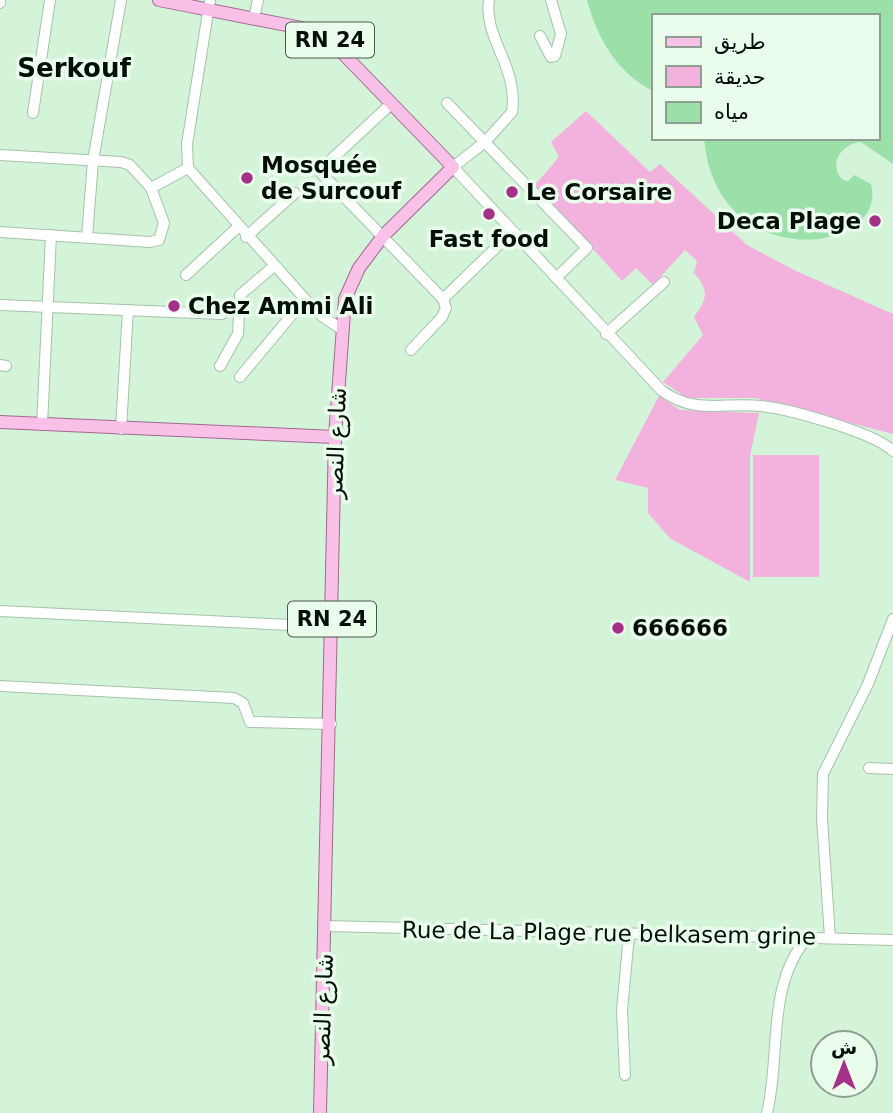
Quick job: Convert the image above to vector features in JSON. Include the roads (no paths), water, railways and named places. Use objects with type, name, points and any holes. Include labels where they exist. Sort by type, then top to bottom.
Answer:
[{"type":"main road","name":"RN 24","points":[[159,0],[209,4],[254,19],[317,31],[328,38],[453,167]]},
{"type":"main road","name":"شارع النصر","points":[[320,1113],[331,724],[335,437],[345,299],[359,268],[383,236],[453,167]]},
{"type":"main road","points":[[0,422],[335,437]]},
{"type":"street","points":[[33,113],[50,0]]},
{"type":"street","points":[[87,237],[93,160],[121,0]]},
{"type":"street","points":[[254,19],[257,0]]},
{"type":"street","points":[[489,0],[488,19],[509,69],[514,101],[512,112],[485,142],[453,167],[606,334],[662,391],[678,403],[700,407],[761,405],[856,432],[893,451]]},
{"type":"street","points":[[541,36],[551,57],[555,56],[561,34],[551,0]]},
{"type":"street","points":[[209,4],[187,144],[188,168],[237,227],[304,299],[343,330]]},
{"type":"street","points":[[392,103],[319,171],[443,299],[446,308],[442,317],[411,349]]},
{"type":"street","points":[[447,103],[587,248],[556,278]]},
{"type":"street","points":[[0,155],[130,164],[151,188],[164,223],[159,240],[0,232]]},
{"type":"street","points":[[151,188],[188,168]]},
{"type":"street","points":[[246,237],[295,193]]},
{"type":"street","points":[[187,275],[237,227]]},
{"type":"street","points":[[443,299],[512,232]]},
{"type":"street","points":[[42,425],[51,235]]},
{"type":"street","points":[[220,366],[238,334],[240,295],[274,266]]},
{"type":"street","points":[[606,334],[664,282]]},
{"type":"street","points":[[240,377],[304,299]]},
{"type":"street","points":[[0,305],[222,314]]},
{"type":"street","points":[[121,429],[128,310]]},
{"type":"street","points":[[0,611],[332,627]]},
{"type":"street","points":[[830,939],[822,818],[823,774],[868,684],[893,619]]},
{"type":"street","points":[[0,686],[234,698],[243,703],[250,722],[331,724]]},
{"type":"street","points":[[869,768],[893,769]]},
{"type":"street","name":"Rue de La Plage rue belkasem grine","points":[[326,926],[893,940]]},
{"type":"street","points":[[625,1074],[622,1010],[629,935]]},
{"type":"street","points":[[767,1113],[774,1086],[782,984],[791,957],[807,938]]},
{"type":"water","points":[[587,0],[893,0],[893,164],[861,142],[848,146],[843,151],[836,168],[843,180],[848,181],[854,175],[871,184],[870,208],[854,226],[829,237],[799,239],[767,232],[737,214],[715,183],[704,140],[879,140],[879,14],[652,14],[652,90],[629,75],[610,53]]},
{"type":"place","name":"Mosquée de Surcouf","points":[[247,178]]},
{"type":"place","name":"Le Corsaire","points":[[512,192]]},
{"type":"place","name":"Fast food","points":[[489,214]]},
{"type":"place","name":"Deca Plage","points":[[875,221]]},
{"type":"place","name":"Chez Ammi Ali","points":[[174,306]]},
{"type":"place","name":"666666","points":[[618,628]]},
{"type":"district","name":"Serkouf","points":[[74,68]]}]
